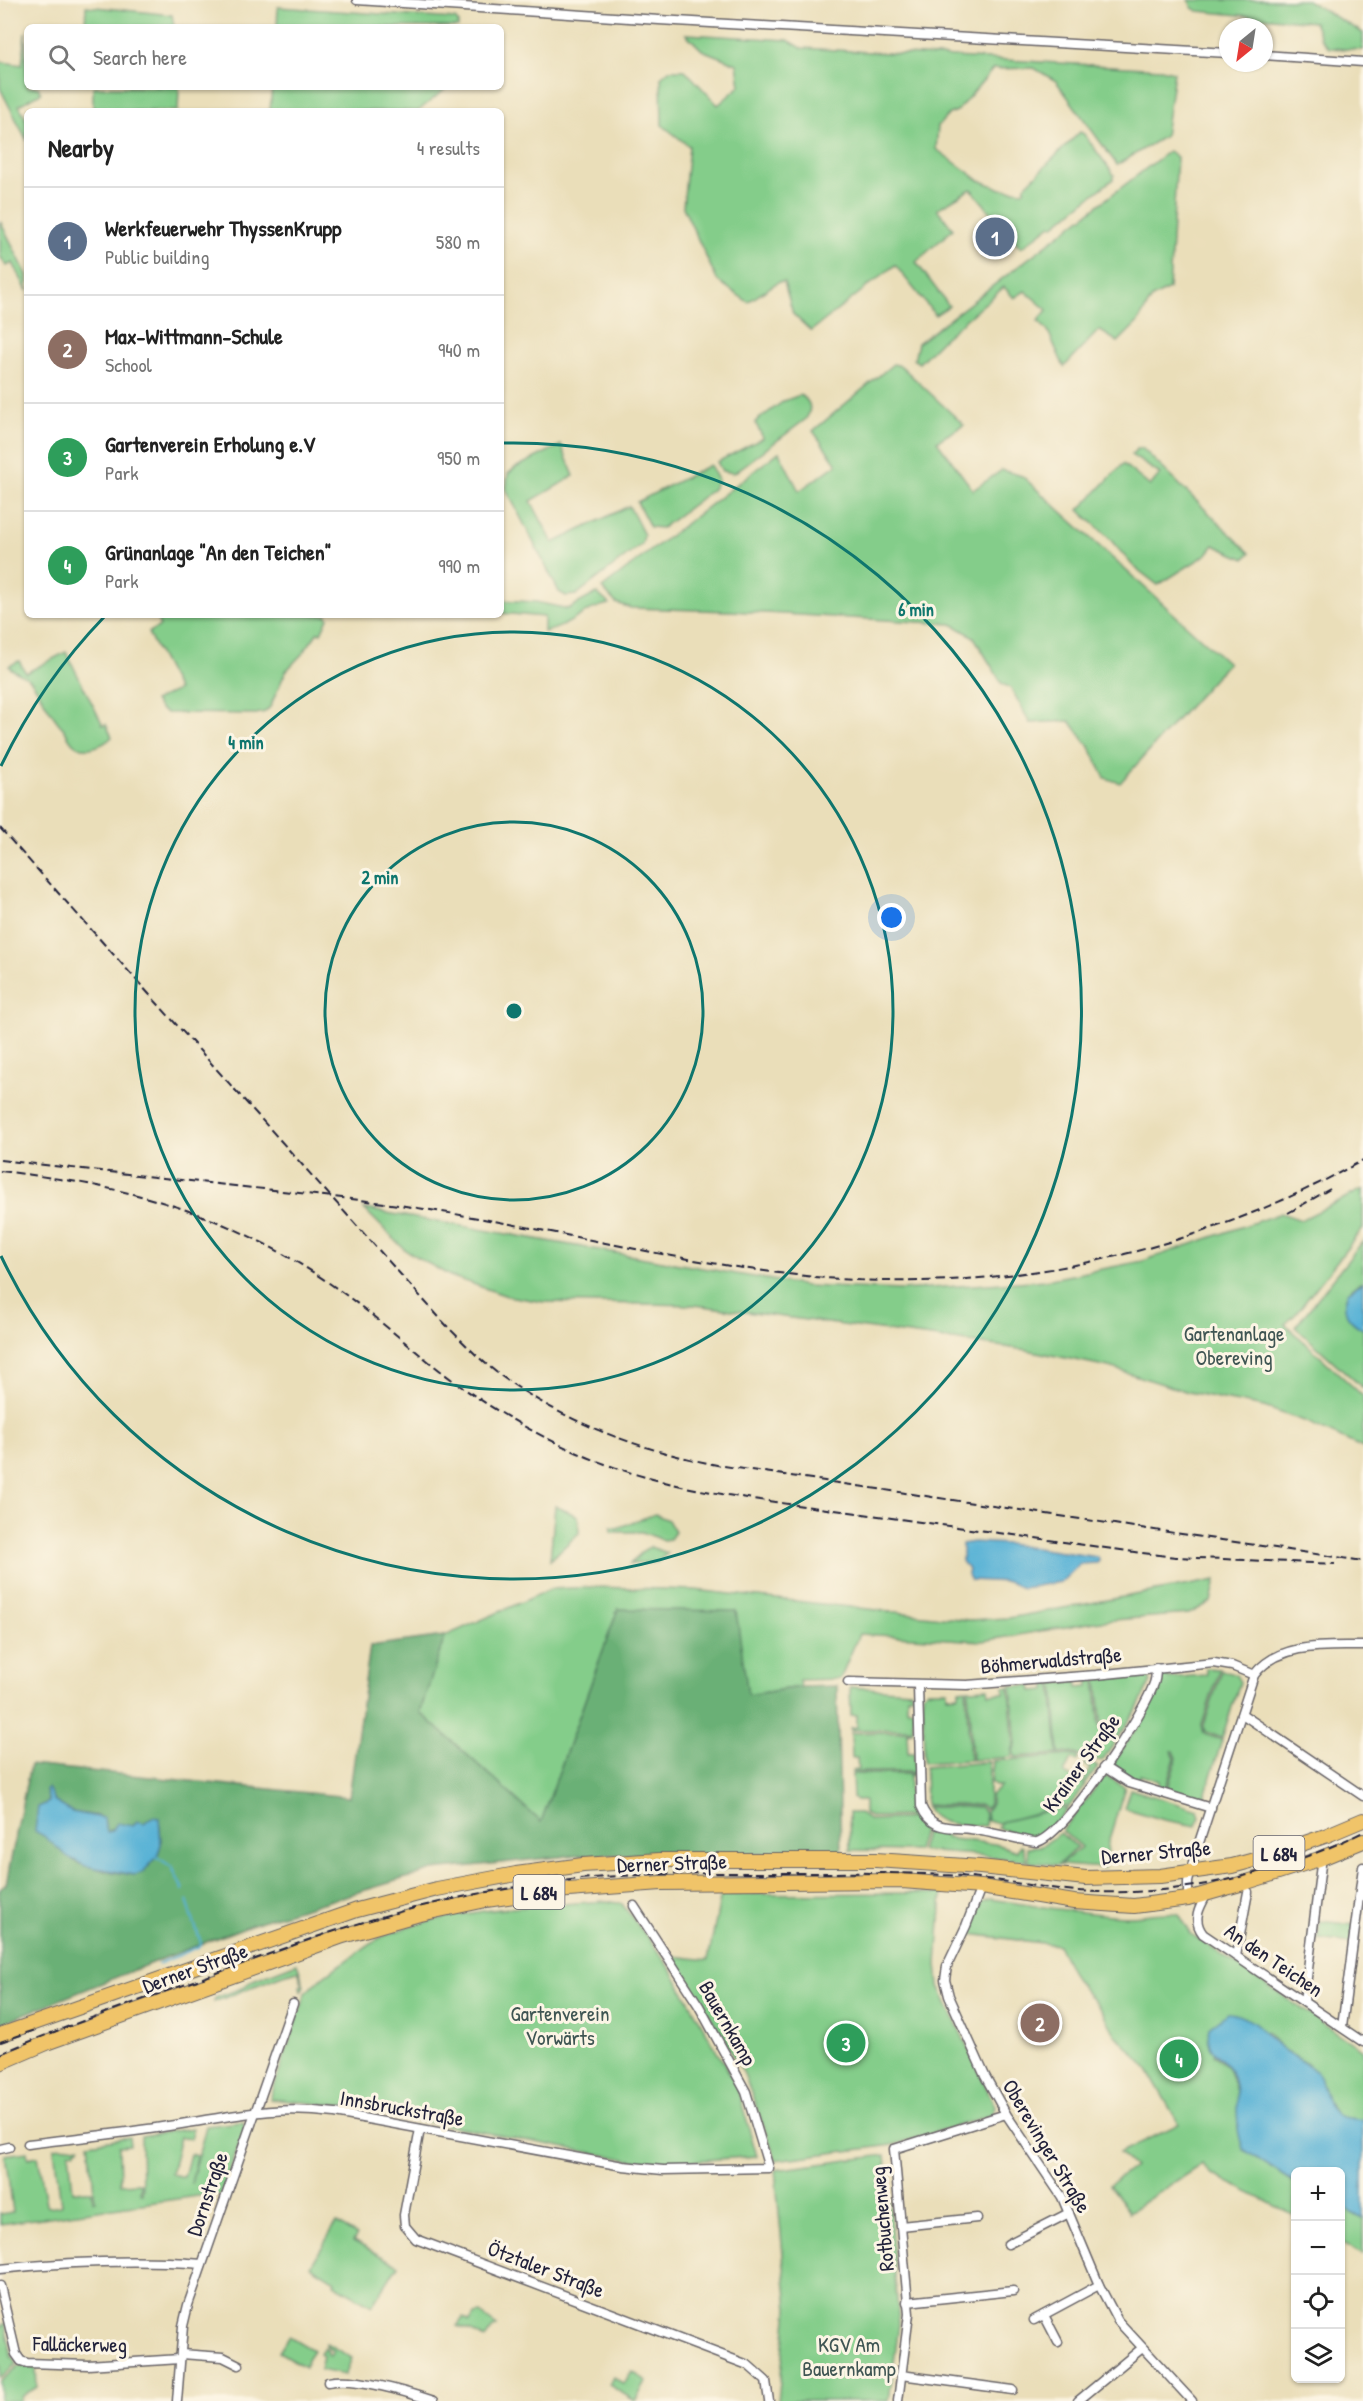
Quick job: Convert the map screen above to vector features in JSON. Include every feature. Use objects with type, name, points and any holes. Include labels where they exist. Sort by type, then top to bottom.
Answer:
[{"type":"main road","name":"Derner Straße","points":[[0,2035],[357,1910],[455,1885],[543,1870],[660,1860],[876,1860],[980,1867],[1086,1878],[1136,1877],[1190,1873],[1232,1866],[1281,1852],[1363,1820]]},
{"type":"main road","name":"Derner Straße","points":[[0,2063],[66,2036],[343,1936],[408,1917],[486,1900],[592,1887],[717,1881],[902,1881],[981,1887],[1107,1906],[1152,1905],[1188,1899],[1299,1866],[1363,1841]]},
{"type":"street","points":[[357,0],[1219,52]]},
{"type":"street","points":[[1273,56],[1363,62]]},
{"type":"street","points":[[1188,1899],[1190,1873],[1254,1675],[1269,1663],[1288,1653],[1311,1646],[1363,1646]]},
{"type":"street","name":"Böhmerwaldstraße","points":[[848,1682],[918,1685],[1010,1682],[1214,1662],[1254,1675]]},
{"type":"street","name":"Krainer Straße","points":[[918,1685],[921,1806],[926,1816],[934,1824],[992,1832],[1038,1842],[1064,1822],[1104,1767],[1145,1702],[1153,1686],[1156,1668]]},
{"type":"street","points":[[1242,1714],[1363,1796]]},
{"type":"street","points":[[1104,1767],[1130,1783],[1211,1808]]},
{"type":"street","points":[[1304,2001],[1321,1865]]},
{"type":"street","points":[[1342,2027],[1363,1867]]},
{"type":"street","name":"Oberevinger Straße","points":[[981,1887],[947,1966],[945,1980],[953,2006],[985,2076],[1006,2114],[1052,2180],[1069,2213],[1099,2285],[1118,2321],[1192,2401]]},
{"type":"street","points":[[1236,1956],[1248,1892]]},
{"type":"street","name":"An den Teichen","points":[[1208,1893],[1197,1915],[1199,1928],[1203,1934],[1363,2042]]},
{"type":"street","name":"Bauernkamp","points":[[634,1906],[699,2006],[746,2092],[770,2168]]},
{"type":"street","name":"Dornstraße","points":[[177,2401],[184,2317],[293,2004]]},
{"type":"street","name":"Innsbruckstraße","points":[[28,2144],[175,2125],[254,2111],[314,2111],[623,2166],[663,2170],[770,2168]]},
{"type":"street","name":"Rotbuchenweg","points":[[898,2401],[909,2314],[894,2149],[1006,2114]]},
{"type":"street","name":"Ötztaler Straße","points":[[420,2129],[404,2215],[405,2226],[416,2239],[748,2365],[766,2381],[769,2401]]},
{"type":"street","points":[[1008,2244],[1069,2213]]},
{"type":"street","points":[[901,2226],[977,2218]]},
{"type":"street","points":[[0,2269],[117,2261],[202,2264]]},
{"type":"street","points":[[1034,2320],[1099,2285]]},
{"type":"street","name":"Falläckerweg","points":[[0,2286],[16,2354],[21,2361],[27,2363],[88,2365],[181,2356],[223,2357],[239,2365]]},
{"type":"street","points":[[907,2302],[1013,2291]]},
{"type":"street","points":[[1044,2314],[1058,2342]]},
{"type":"street","points":[[1078,2401],[1142,2349]]},
{"type":"street","points":[[901,2375],[1013,2390]]},
{"type":"street","points":[[328,2382],[341,2379],[406,2392],[434,2401]]},
{"type":"green space","points":[[1189,0],[1307,0],[1363,33],[1363,50],[1329,48],[1321,39],[1314,22],[1198,11],[1192,8]]},
{"type":"green space","points":[[86,6],[172,15],[174,24],[85,24]]},
{"type":"green space","points":[[278,7],[455,19],[458,22],[458,24],[277,24]]},
{"type":"green space","points":[[686,34],[788,40],[802,48],[1161,69],[1174,72],[1165,136],[1117,165],[1056,81],[1034,68],[993,69],[957,111],[949,114],[938,126],[936,149],[979,180],[1001,189],[1024,191],[1025,186],[1080,132],[1084,134],[1114,175],[1113,179],[1021,248],[971,189],[937,209],[953,229],[916,262],[949,306],[935,315],[895,265],[811,331],[793,314],[784,282],[778,282],[748,302],[717,280],[683,207],[689,146],[662,125],[661,77],[669,70],[685,70],[718,105],[740,86],[737,64],[702,50]]},
{"type":"green space","points":[[24,43],[24,90],[40,90],[41,93],[19,105],[24,115],[24,135],[0,88],[0,58],[2,62],[22,65]]},
{"type":"green space","points":[[93,90],[179,90],[178,108],[93,108]]},
{"type":"green space","points":[[272,90],[444,90],[422,108],[270,108]]},
{"type":"green space","points":[[1169,151],[1177,157],[1169,289],[1152,298],[1138,322],[1118,342],[1099,330],[1064,367],[1048,331],[1038,321],[1047,310],[1025,291],[1014,298],[1004,287],[943,339],[919,363],[914,360],[918,343]]},
{"type":"green space","points":[[0,221],[24,269],[24,285],[13,263],[6,266],[0,256]]},
{"type":"green space","points":[[893,364],[901,366],[964,425],[937,441],[973,490],[1002,470],[1022,476],[1228,663],[1120,783],[1105,778],[1090,748],[1070,721],[1030,723],[1011,688],[1002,684],[974,637],[952,624],[731,611],[631,608],[616,603],[602,588],[779,452],[799,491],[837,464],[813,431]]},
{"type":"green space","points":[[800,395],[809,406],[806,419],[734,473],[722,471],[717,462],[763,438],[755,422],[784,401]]},
{"type":"green space","points":[[561,445],[574,476],[531,501],[553,543],[629,506],[644,535],[642,544],[576,595],[566,596],[559,592],[506,489],[508,474],[515,468]]},
{"type":"green space","points":[[1138,448],[1143,449],[1250,553],[1245,559],[1214,545],[1206,555],[1158,585],[1133,566],[1109,538],[1079,510],[1123,464],[1150,486],[1160,474],[1131,455]]},
{"type":"green space","points":[[710,465],[718,480],[713,489],[662,528],[650,527],[637,502]]},
{"type":"green space","points":[[597,593],[609,604],[592,609],[562,626],[544,632],[544,617],[504,613],[504,600],[536,602],[568,609]]},
{"type":"green space","points":[[156,618],[328,618],[321,633],[318,632],[286,671],[270,707],[265,712],[256,714],[167,713],[160,709],[154,701],[178,690],[148,633],[160,626]]},
{"type":"green space","points":[[66,652],[103,725],[106,724],[112,737],[94,747],[78,747],[72,742],[32,682],[9,666],[19,661],[26,673]]},
{"type":"green space","name":"Gartenanlage Obereving","points":[[1363,1189],[1363,1228],[1294,1316],[1285,1324],[1363,1396],[1363,1448],[1307,1422],[1264,1407],[1188,1392],[1109,1367],[1027,1350],[695,1305],[544,1302],[507,1296],[450,1276],[405,1250],[364,1209],[806,1286],[901,1290],[1046,1280],[1143,1261],[1281,1213],[1301,1220]]},
{"type":"green space","points":[[1363,1241],[1363,1282],[1349,1292],[1345,1305],[1350,1318],[1363,1329],[1363,1388],[1295,1327]]},
{"type":"green space","points":[[555,1506],[578,1516],[579,1533],[550,1560]]},
{"type":"green space","points":[[655,1514],[668,1520],[675,1532],[670,1539],[663,1540],[642,1532],[611,1532],[611,1527],[617,1528]]},
{"type":"green space","points":[[650,1547],[668,1553],[657,1562],[630,1564],[644,1550]]},
{"type":"green space","points":[[1216,1580],[1211,1602],[1189,1614],[1101,1621],[983,1641],[859,1634],[840,1679],[799,1680],[800,1687],[747,1695],[618,1609],[541,1822],[420,1712],[445,1636],[551,1589],[595,1587],[695,1590],[969,1620],[1009,1618]]},
{"type":"green space","points":[[618,1609],[736,1611],[748,1695],[800,1687],[837,1686],[841,1854],[577,1855],[433,1870],[261,1921],[0,2024],[0,1889],[6,1884],[30,1765],[349,1797],[370,1646],[445,1636],[420,1712],[541,1822]],"holes":[[[48,1788],[55,1802],[72,1812],[98,1816],[105,1822],[104,1827],[107,1832],[133,1826],[136,1822],[144,1823],[150,1818],[160,1827],[161,1844],[157,1857],[143,1872],[135,1875],[106,1871],[77,1863],[44,1835],[39,1806],[49,1802],[46,1790]]]},
{"type":"green space","points":[[1206,1668],[1220,1669],[1202,1725],[1204,1734],[1222,1740],[1204,1799],[1199,1800],[1167,1790],[1177,1758],[1174,1751],[1172,1751],[1175,1758],[1165,1790],[1158,1787],[1159,1781],[1140,1775],[1138,1781],[1115,1768],[1114,1762],[1147,1712],[1164,1674],[1167,1672],[1168,1678],[1206,1675]]},
{"type":"green space","points":[[1222,1670],[1236,1675],[1240,1682],[1222,1738],[1205,1732],[1204,1725]]},
{"type":"green space","points":[[1147,1675],[1151,1681],[1136,1711],[1115,1742],[1102,1728],[1097,1679]]},
{"type":"green space","points":[[1095,1679],[1100,1729],[1114,1744],[1102,1761],[1070,1753],[1059,1754],[1054,1683],[1077,1681],[1078,1687],[1089,1686],[1089,1680]]},
{"type":"green space","points":[[1046,1683],[1052,1683],[1058,1754],[1015,1757],[1011,1686],[1031,1685],[1032,1691],[1046,1690]]},
{"type":"green space","points":[[850,1687],[911,1691],[912,1696],[907,1696],[907,1709],[913,1709],[913,1729],[851,1730],[857,1727],[857,1715],[851,1715]]},
{"type":"green space","points":[[1004,1687],[1009,1687],[1014,1745],[1012,1757],[972,1760],[968,1689],[988,1688],[989,1694],[1004,1693]]},
{"type":"green space","points":[[966,1689],[970,1760],[924,1763],[923,1693],[927,1690],[947,1690],[947,1696],[959,1695],[959,1690]]},
{"type":"green space","points":[[913,1731],[907,1733],[908,1753],[914,1753],[915,1772],[852,1772],[858,1769],[857,1758],[852,1758],[851,1733]]},
{"type":"green space","points":[[1070,1755],[1078,1757],[1077,1762],[1071,1759],[1064,1774],[1083,1783],[1090,1768],[1084,1765],[1087,1761],[1098,1767],[1069,1807],[1061,1806],[999,1823],[987,1821],[986,1811],[991,1804],[991,1795],[1001,1786],[991,1783],[993,1761]]},
{"type":"green space","points":[[989,1762],[989,1804],[985,1809],[981,1805],[926,1805],[925,1767]]},
{"type":"green space","points":[[852,1774],[915,1774],[909,1776],[909,1796],[915,1796],[919,1816],[870,1817],[864,1813],[864,1801],[856,1801],[853,1798]]},
{"type":"green space","points":[[1107,1776],[1125,1787],[1107,1846],[1108,1852],[1103,1856],[1104,1868],[1060,1865],[1081,1847],[1062,1831],[1102,1779]]},
{"type":"green space","points":[[1130,1789],[1198,1810],[1200,1817],[1196,1826],[1164,1820],[1124,1808]]},
{"type":"green space","points":[[926,1807],[980,1807],[984,1813],[985,1826],[944,1822],[936,1819]]},
{"type":"green space","points":[[1060,1808],[1068,1809],[1050,1829],[1037,1836],[997,1828],[1001,1822]]},
{"type":"green space","points":[[849,1813],[860,1813],[869,1820],[920,1818],[925,1824],[917,1851],[850,1850]]},
{"type":"green space","points":[[927,1826],[934,1831],[945,1832],[945,1838],[995,1844],[1017,1851],[1020,1845],[1027,1861],[920,1851]]},
{"type":"green space","points":[[1060,1833],[1077,1847],[1058,1865],[1029,1862],[1027,1847],[1042,1846]]},
{"type":"green space","points":[[942,1893],[937,1964],[939,1986],[995,2106],[992,2115],[893,2145],[776,2160],[744,2074],[672,1956],[708,1960],[721,1894]]},
{"type":"green space","points":[[990,1899],[1107,1915],[1179,1914],[1191,1934],[1363,2050],[1363,2120],[1340,2117],[1335,2113],[1324,2097],[1321,2080],[1308,2064],[1282,2049],[1267,2032],[1214,2054],[1228,2068],[1238,2097],[1238,2128],[1257,2158],[1291,2180],[1291,2214],[1210,2173],[1202,2164],[1129,2212],[1109,2185],[1134,2167],[1119,2153],[1179,2124],[1146,2067],[1115,2034],[1103,2012],[1075,1979],[1058,1945],[970,1934],[982,1902]]},
{"type":"green space","name":"Gartenverein Vorwärts","points":[[607,1901],[622,1904],[671,1969],[737,2087],[757,2156],[679,2162],[636,2161],[343,2106],[270,2099],[306,1993],[324,1976],[374,1941],[410,1927],[465,1914]]},
{"type":"green space","points":[[1320,1921],[1354,1925],[1352,1943],[1318,1939]]},
{"type":"green space","points":[[297,1963],[304,1986],[301,1991],[300,1985],[303,1985],[298,1971],[214,2002],[215,1998],[242,1988],[253,1980]]},
{"type":"green space","points":[[243,2122],[245,2128],[221,2195],[212,2194],[0,2224],[0,2212],[1,2214],[13,2212],[5,2155],[27,2152],[28,2158],[38,2156],[46,2205],[49,2207],[61,2205],[54,2148],[80,2145],[76,2151],[69,2152],[73,2191],[92,2191],[93,2201],[95,2201],[89,2143],[129,2137],[130,2145],[119,2146],[120,2184],[140,2183],[142,2194],[141,2136],[193,2128],[190,2139],[180,2137],[171,2174],[184,2177],[190,2154],[197,2156],[191,2184],[206,2126]]},
{"type":"green space","name":"KGV Am Bauernkamp","points":[[885,2155],[899,2324],[889,2401],[778,2401],[788,2309],[775,2170]]},
{"type":"green space","points":[[1345,2209],[1363,2219],[1363,2255],[1345,2244]]},
{"type":"green space","points":[[336,2223],[357,2235],[353,2241],[398,2265],[372,2306],[334,2284],[335,2281],[311,2266]]},
{"type":"green space","points":[[480,2314],[497,2326],[485,2339],[457,2326],[463,2318],[470,2322],[474,2315]]},
{"type":"green space","points":[[5,2323],[12,2356],[17,2364],[0,2378],[0,2326]]},
{"type":"green space","points":[[289,2336],[313,2350],[305,2367],[279,2352]]},
{"type":"green space","points":[[326,2343],[352,2358],[345,2375],[320,2370],[323,2356],[320,2354],[324,2348],[330,2356],[333,2351],[325,2346]]},
{"type":"green space","points":[[19,2366],[36,2368],[37,2387],[21,2397],[21,2401],[0,2401],[0,2382]]},
{"type":"green space","points":[[632,2372],[647,2381],[635,2401],[609,2385],[613,2377],[624,2384]]},
{"type":"water","points":[[1363,1282],[1363,1329],[1352,1322],[1346,1314],[1345,1304],[1348,1292]]},
{"type":"water","points":[[974,1542],[1008,1544],[1097,1557],[1099,1561],[1080,1564],[1061,1582],[1022,1588],[1009,1582],[971,1580],[962,1561],[962,1544]]},
{"type":"water","points":[[48,1788],[55,1802],[72,1812],[103,1818],[107,1832],[112,1831],[117,1823],[133,1826],[137,1821],[144,1823],[152,1817],[159,1818],[161,1844],[157,1857],[143,1872],[135,1875],[85,1866],[68,1857],[35,1831],[38,1807],[49,1802],[46,1790]]},
{"type":"water","points":[[1228,2013],[1237,2014],[1251,2021],[1286,2052],[1318,2074],[1328,2102],[1336,2114],[1345,2118],[1363,2120],[1363,2219],[1345,2209],[1345,2167],[1291,2167],[1291,2180],[1243,2149],[1238,2132],[1234,2081],[1228,2067],[1210,2046],[1209,2028]]},
{"type":"waterway","points":[[157,1857],[172,1867],[183,1890]]},
{"type":"waterway","points":[[158,1964],[198,1947],[201,1943],[187,1901]]},
{"type":"railway","points":[[0,828],[446,1325],[496,1372],[547,1405],[629,1442],[717,1465],[1363,1561]]},
{"type":"railway","points":[[0,1160],[393,1204],[749,1269],[870,1281],[944,1280],[1017,1274],[1089,1262],[1160,1245],[1230,1222],[1297,1193],[1363,1160]]},
{"type":"railway","points":[[0,1171],[89,1184],[131,1194],[172,1205],[251,1237],[329,1283],[455,1382],[499,1412],[578,1453],[642,1476],[741,1497],[1142,1553],[1176,1557],[1335,1564]]},
{"type":"railway","points":[[1288,1213],[1330,1189]]},
{"type":"railway","points":[[0,2054],[287,1947],[395,1913],[491,1891],[587,1878],[730,1873],[926,1874],[961,1876],[1077,1891],[1151,1891],[1223,1881],[1259,1872],[1295,1861],[1363,1832]]},
{"type":"railway","points":[[0,2042],[35,2030]]},
{"type":"place","name":"Werkfeuerwehr ThyssenKrupp","points":[[995,237]]},
{"type":"place","name":"Max-Wittmann-Schule","points":[[1040,2023]]},
{"type":"place","name":"Gartenverein Erholung e.V","points":[[846,2043]]},
{"type":"place","name":"Grünanlage \"An den Teichen\"","points":[[1179,2059]]}]
